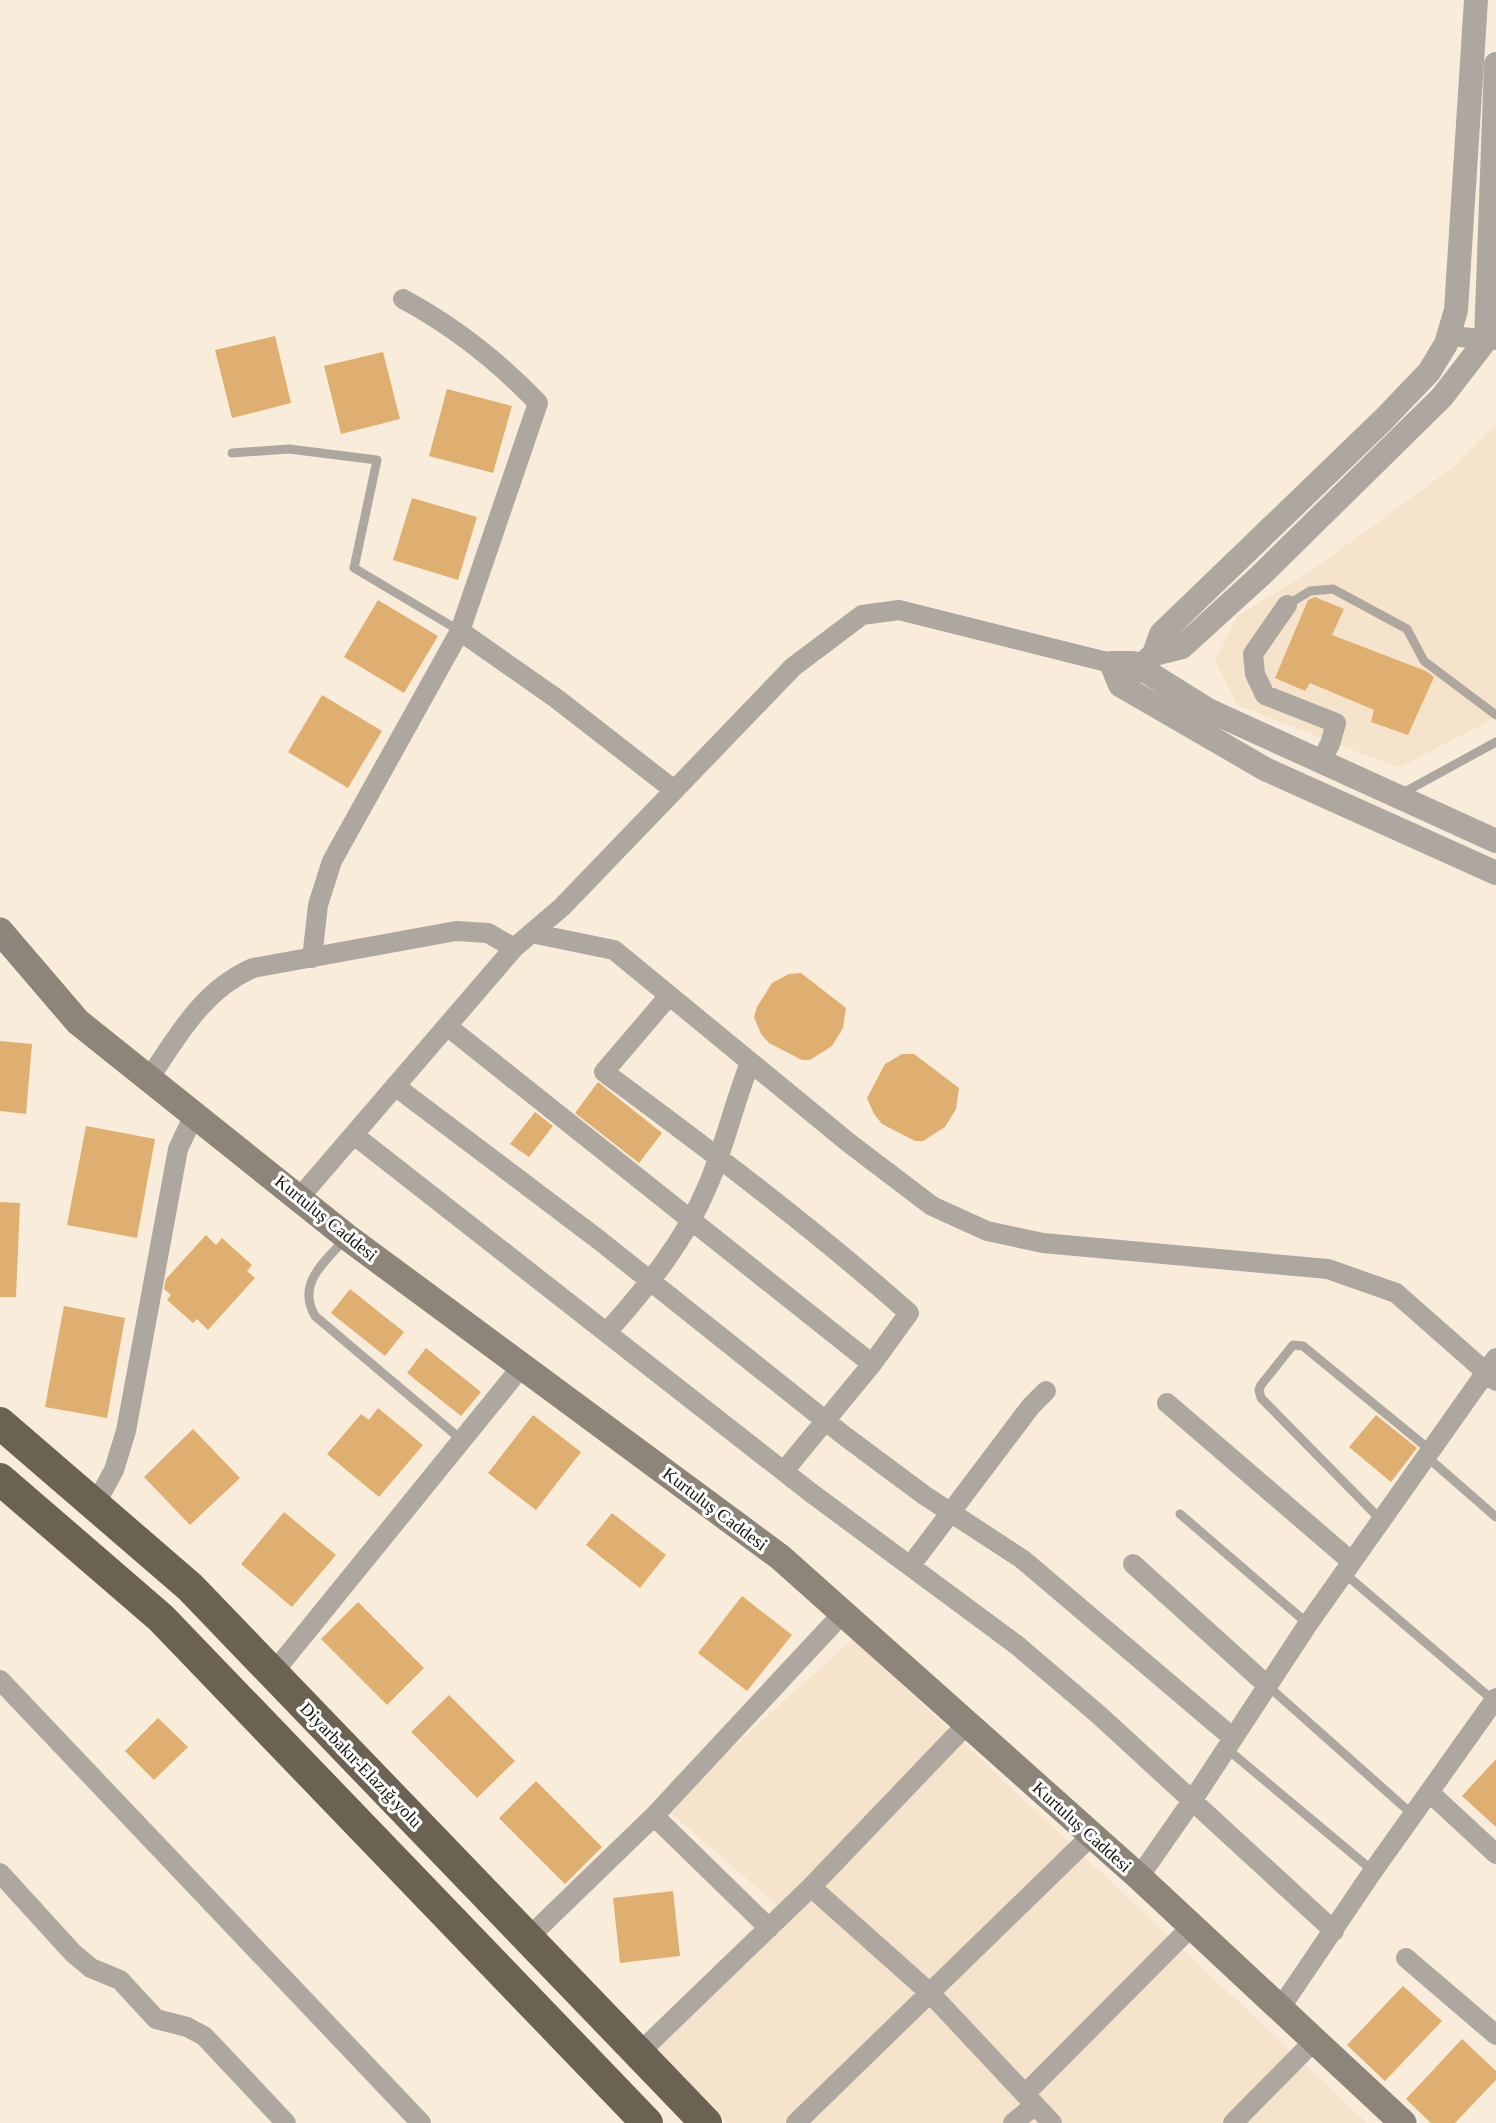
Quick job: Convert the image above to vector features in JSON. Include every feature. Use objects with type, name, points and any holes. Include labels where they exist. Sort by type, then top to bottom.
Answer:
[{"type":"highway","name":"Diyarbakır-Elazığ yolu","points":[[0,1423],[190,1587],[706,2123]]},
{"type":"highway","points":[[0,1479],[161,1618],[647,2123]]},
{"type":"main road","name":"Kurtuluş Caddesi","points":[[0,931],[78,1022],[150,1077],[347,1237],[780,1557],[1092,1835],[1403,2123]]},
{"type":"street","points":[[1147,660],[1161,634],[1383,420],[1429,372],[1449,336],[1456,310],[1476,0]]},
{"type":"street","points":[[1116,674],[1133,663],[1182,646],[1260,576],[1442,397],[1491,340],[1496,64]]},
{"type":"street","points":[[312,958],[318,905],[332,861],[460,631],[538,404],[515,378],[471,342],[403,299]]},
{"type":"street","points":[[1449,336],[1491,340]]},
{"type":"street","points":[[1287,605],[1253,654],[1255,674],[1265,695],[1336,723],[1330,744],[1320,763]]},
{"type":"street","points":[[300,1197],[514,948],[562,907],[793,667],[862,615],[899,610],[1116,674],[1265,769],[1496,873]]},
{"type":"street","points":[[460,631],[557,699],[675,790]]},
{"type":"street","points":[[1147,660],[1208,710],[1320,763],[1496,841]]},
{"type":"street","points":[[150,1077],[197,1009],[224,982],[268,963],[312,958],[456,931],[488,933],[514,948]]},
{"type":"street","points":[[531,933],[614,950],[668,997],[932,1206],[987,1230],[1042,1243],[1328,1269],[1396,1293],[1492,1370],[1428,1453],[1308,1624],[1192,1801],[1138,1877]]},
{"type":"street","points":[[668,997],[604,1072],[719,1157],[856,1266],[909,1313],[872,1364],[784,1471]]},
{"type":"street","points":[[447,1026],[872,1364]]},
{"type":"street","points":[[607,1332],[652,1282],[691,1221],[719,1157],[750,1063]]},
{"type":"street","points":[[395,1086],[652,1282],[825,1420],[924,1495],[950,1510],[1030,1565],[1229,1743]]},
{"type":"street","points":[[95,1505],[114,1470],[126,1431],[178,1149],[195,1113]]},
{"type":"street","points":[[354,1135],[784,1471],[985,1620],[1059,1680],[1334,1931]]},
{"type":"street","points":[[273,1673],[522,1366]]},
{"type":"street","points":[[911,1565],[950,1510],[1031,1406],[1046,1391]]},
{"type":"street","points":[[1167,1403],[1348,1567]]},
{"type":"street","points":[[1133,1564],[1268,1686]]},
{"type":"street","points":[[528,1938],[654,1816],[843,1613]]},
{"type":"street","points":[[0,1680],[421,2123]]},
{"type":"street","points":[[1279,2010],[1373,1870],[1495,1699]]},
{"type":"street","points":[[639,2053],[811,1887],[967,1724]]},
{"type":"street","points":[[1429,1791],[1496,1854]]},
{"type":"street","points":[[654,1816],[769,1928]]},
{"type":"street","points":[[796,2123],[1092,1835]]},
{"type":"street","points":[[0,1873],[73,1953],[91,1968],[120,1980],[156,2019],[187,2027],[204,2036],[286,2123]]},
{"type":"street","points":[[811,1887],[930,1993],[1052,2123]]},
{"type":"street","points":[[1013,2123],[1030,2100],[1191,1926]]},
{"type":"street","points":[[1406,1958],[1496,2035]]},
{"type":"street","points":[[1233,2123],[1314,2042]]},
{"type":"lane","points":[[232,453],[289,448],[377,460],[354,568],[460,631]]},
{"type":"lane","points":[[1287,605],[1310,591],[1333,589],[1407,629],[1424,661],[1496,715]]},
{"type":"lane","points":[[1396,797],[1496,742]]},
{"type":"lane","points":[[347,1237],[311,1278],[308,1292],[311,1309],[321,1323],[463,1441]]},
{"type":"lane","points":[[1381,1520],[1260,1398],[1258,1390],[1261,1384],[1293,1345],[1303,1346],[1428,1453],[1496,1517]]},
{"type":"lane","points":[[1179,1514],[1308,1624]]},
{"type":"lane","points":[[1348,1567],[1495,1699]]},
{"type":"lane","points":[[1268,1686],[1413,1815]]},
{"type":"lane","points":[[1229,1743],[1373,1870]]},
{"type":"shaded area","points":[[1496,425],[1496,717],[1399,768],[1237,705],[1215,661],[1237,616],[1311,571],[1452,468]]},
{"type":"shaded area","points":[[853,1639],[1367,2123],[728,2123],[657,2049],[793,1919],[665,1808]]},
{"type":"building","points":[[275,336],[291,403],[232,418],[215,350]]},
{"type":"building","points":[[383,352],[400,419],[341,434],[324,366]]},
{"type":"building","points":[[447,389],[512,406],[493,473],[429,456]]},
{"type":"building","points":[[412,498],[477,517],[458,580],[393,560]]},
{"type":"building","points":[[1315,597],[1344,609],[1332,635],[1426,671],[1434,677],[1408,735],[1371,722],[1374,710],[1310,683],[1305,691],[1275,678],[1308,600]]},
{"type":"building","points":[[378,600],[438,636],[404,693],[344,657]]},
{"type":"building","points":[[322,695],[382,731],[348,788],[288,752]]},
{"type":"building","points":[[801,973],[846,1008],[843,1028],[832,1046],[810,1060],[802,1060],[769,1043],[761,1034],[754,1017],[757,1007],[772,983],[789,974]]},
{"type":"building","points":[[0,1041],[32,1044],[26,1114],[0,1111]]},
{"type":"building","points":[[902,1054],[914,1054],[959,1088],[956,1109],[945,1127],[923,1141],[915,1141],[882,1124],[874,1114],[867,1098],[885,1064]]},
{"type":"building","points":[[598,1082],[662,1133],[639,1163],[575,1113]]},
{"type":"building","points":[[535,1112],[553,1126],[529,1157],[510,1144]]},
{"type":"building","points":[[86,1126],[155,1139],[137,1238],[67,1225]]},
{"type":"building","points":[[0,1202],[20,1203],[16,1297],[0,1297]]},
{"type":"building","points":[[206,1235],[216,1245],[222,1238],[252,1265],[247,1271],[255,1278],[208,1330],[197,1319],[193,1323],[167,1300],[171,1295],[164,1289],[166,1279]]},
{"type":"building","points":[[350,1289],[404,1332],[385,1356],[331,1313]]},
{"type":"building","points":[[64,1306],[125,1318],[107,1418],[45,1407]]},
{"type":"building","points":[[426,1348],[481,1392],[461,1416],[407,1373]]},
{"type":"building","points":[[378,1408],[423,1445],[379,1497],[327,1454],[361,1414],[369,1420]]},
{"type":"building","points":[[533,1415],[581,1452],[536,1510],[488,1473]]},
{"type":"building","points":[[1376,1415],[1417,1448],[1391,1482],[1349,1447]]},
{"type":"building","points":[[193,1429],[240,1478],[190,1525],[144,1477]]},
{"type":"building","points":[[284,1512],[336,1555],[292,1607],[241,1564]]},
{"type":"building","points":[[612,1513],[666,1555],[640,1588],[586,1545]]},
{"type":"building","points":[[742,1596],[792,1635],[747,1691],[698,1653]]},
{"type":"building","points":[[358,1602],[424,1668],[387,1705],[321,1639]]},
{"type":"building","points":[[449,1695],[515,1761],[477,1798],[411,1732]]},
{"type":"building","points":[[158,1718],[188,1747],[154,1780],[125,1751]]},
{"type":"building","points":[[1496,1759],[1496,1827],[1462,1796]]},
{"type":"building","points":[[536,1781],[602,1847],[565,1884],[499,1818]]},
{"type":"building","points":[[673,1891],[680,1956],[620,1963],[613,1898]]},
{"type":"building","points":[[1403,1986],[1442,2021],[1385,2081],[1347,2045]]},
{"type":"building","points":[[1462,2039],[1496,2071],[1496,2080],[1455,2123],[1431,2123],[1406,2099]]}]
